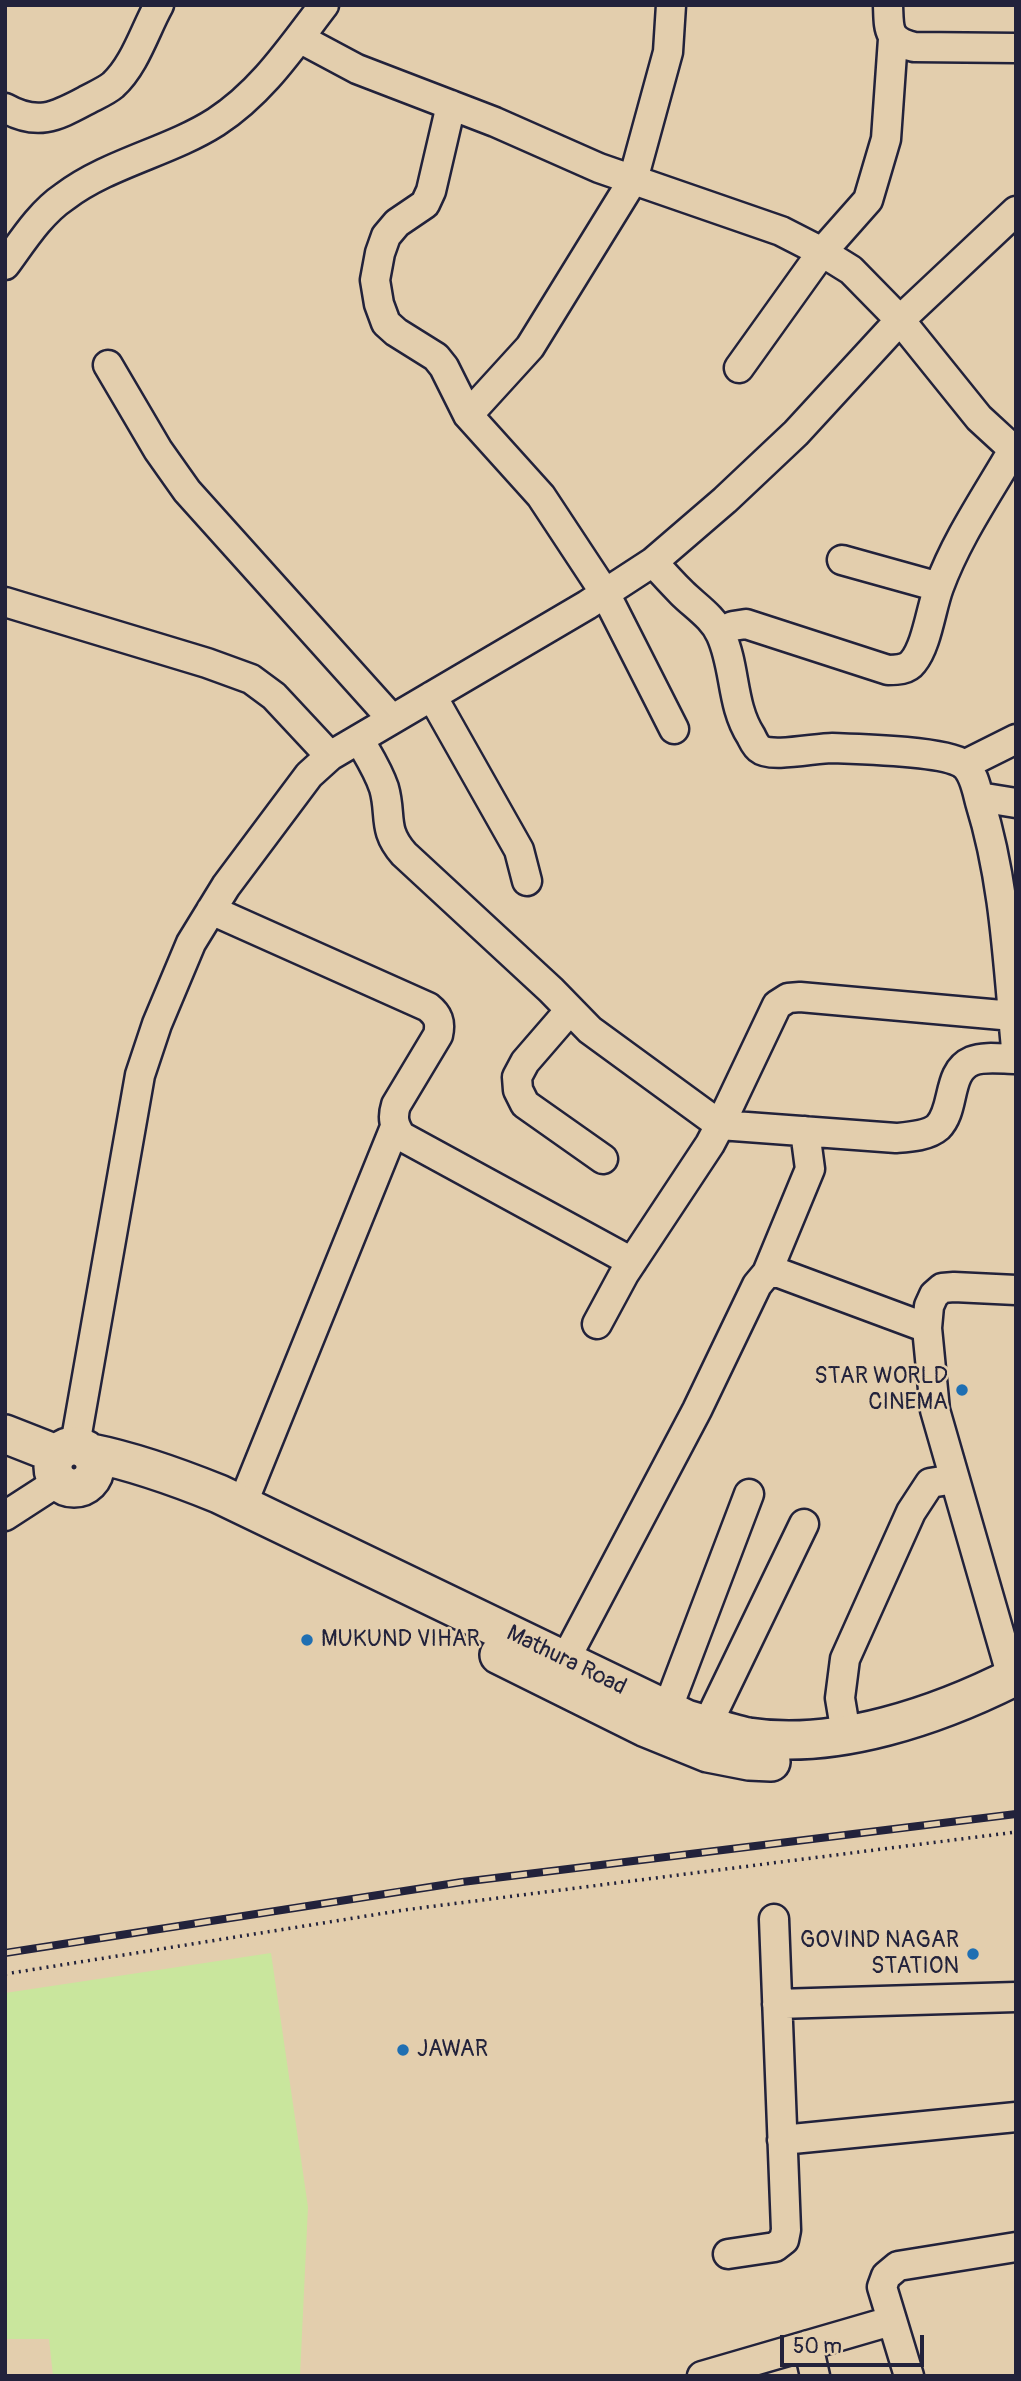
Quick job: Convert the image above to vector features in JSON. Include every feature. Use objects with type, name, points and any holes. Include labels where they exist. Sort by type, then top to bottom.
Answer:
[{"type":"main road","name":"Mathura Road","points":[[5,1434],[71,1462],[166,1496],[364,1574],[565,1660],[686,1720],[749,1737],[816,1740],[870,1730],[936,1712],[1015,1683]]},
{"type":"main road","name":"Mathura Road","points":[[71,1462],[130,1461],[166,1472],[242,1505],[644,1727],[708,1754],[750,1761],[804,1763],[875,1753],[951,1730],[1015,1683]]},
{"type":"street","points":[[5,108],[19,116],[35,119],[58,115],[113,85],[132,57],[159,5]]},
{"type":"street","points":[[5,265],[37,223],[63,197],[104,174],[170,146],[215,122],[249,98],[271,76],[324,5]]},
{"type":"street","points":[[468,415],[530,347],[633,180],[668,52],[671,5]]},
{"type":"street","points":[[739,368],[822,252],[868,200],[886,139],[894,39],[889,28],[888,5]]},
{"type":"street","points":[[299,38],[356,69],[452,105],[599,168],[781,231],[822,252],[851,270],[900,320],[961,398],[995,435],[1015,451],[954,552],[939,587],[918,653],[911,665],[900,670],[888,670],[754,626],[733,626],[720,632]]},
{"type":"street","points":[[894,39],[914,47],[1016,48]]},
{"type":"street","points":[[452,105],[431,191],[425,204],[397,223],[386,236],[375,280],[379,304],[386,323],[409,342],[436,357],[444,367],[468,415],[541,496],[605,593],[674,729]]},
{"type":"street","points":[[5,1516],[71,1462],[140,1075],[156,1024],[191,943],[211,910],[309,775],[330,756],[653,562],[725,500],[796,433],[900,320],[1016,211]]},
{"type":"street","points":[[108,365],[158,450],[187,491],[392,719]]},
{"type":"street","points":[[842,560],[939,587]]},
{"type":"street","points":[[653,562],[708,616],[720,632],[727,650],[737,709],[760,749],[783,754],[814,748],[881,750],[945,757],[964,765],[973,779],[993,842],[1003,899],[1016,1048]]},
{"type":"street","points":[[5,602],[207,663],[251,679],[274,696],[330,756]]},
{"type":"street","points":[[432,696],[519,850],[527,881]]},
{"type":"street","points":[[359,739],[379,771],[393,841],[404,854],[590,1030],[720,1125],[896,1138],[921,1135],[937,1128],[945,1116],[957,1077],[963,1067],[974,1060],[1016,1059]]},
{"type":"street","points":[[964,765],[1016,739]]},
{"type":"street","points":[[979,797],[1016,803]]},
{"type":"street","points":[[211,910],[428,1007],[436,1013],[440,1025],[438,1035],[396,1105],[393,1115],[395,1127],[401,1136],[632,1262]]},
{"type":"street","points":[[597,1324],[632,1262],[720,1125],[777,1005],[788,998],[800,997],[1013,1016]]},
{"type":"street","points":[[570,1010],[525,1062],[517,1077],[518,1090],[525,1104],[603,1159]]},
{"type":"street","points":[[242,1505],[395,1127]]},
{"type":"street","points":[[565,1660],[697,1410],[757,1285],[767,1273],[810,1169],[804,1131]]},
{"type":"street","points":[[767,1273],[779,1273],[927,1328]]},
{"type":"street","points":[[1015,1683],[935,1410],[927,1328],[929,1306],[934,1295],[942,1288],[1016,1290]]},
{"type":"street","points":[[5,1497],[71,1462]]},
{"type":"street","points":[[845,1734],[840,1698],[845,1659],[911,1512],[930,1483],[954,1479]]},
{"type":"street","points":[[667,1710],[749,1494]]},
{"type":"street","points":[[707,1725],[804,1524]]},
{"type":"street","points":[[728,2254],[775,2247],[784,2240],[786,2230],[775,1919]]},
{"type":"street","points":[[778,2004],[1016,1997]]},
{"type":"street","points":[[782,2140],[1016,2117]]},
{"type":"street","points":[[909,2376],[882,2287],[886,2276],[898,2266],[1016,2247]]},
{"type":"street","points":[[702,2376],[891,2321]]},
{"type":"street","points":[[808,2345],[815,2376]]},
{"type":"path","points":[[5,1974],[404,1909],[1016,1832]]},
{"type":"green space","points":[[271,1953],[308,2207],[300,2376],[53,2376],[49,2339],[5,2339],[5,1993]]},
{"type":"railway","points":[[5,1953],[462,1882],[1016,1814]]},
{"type":"place","name":"STAR WORLD CINEMA","points":[[962,1390]]},
{"type":"place","name":"MUKUND VIHAR","points":[[307,1640]]},
{"type":"place","name":"GOVIND NAGAR STATION","points":[[973,1954]]},
{"type":"place","name":"JAWAR","points":[[403,2050]]}]
